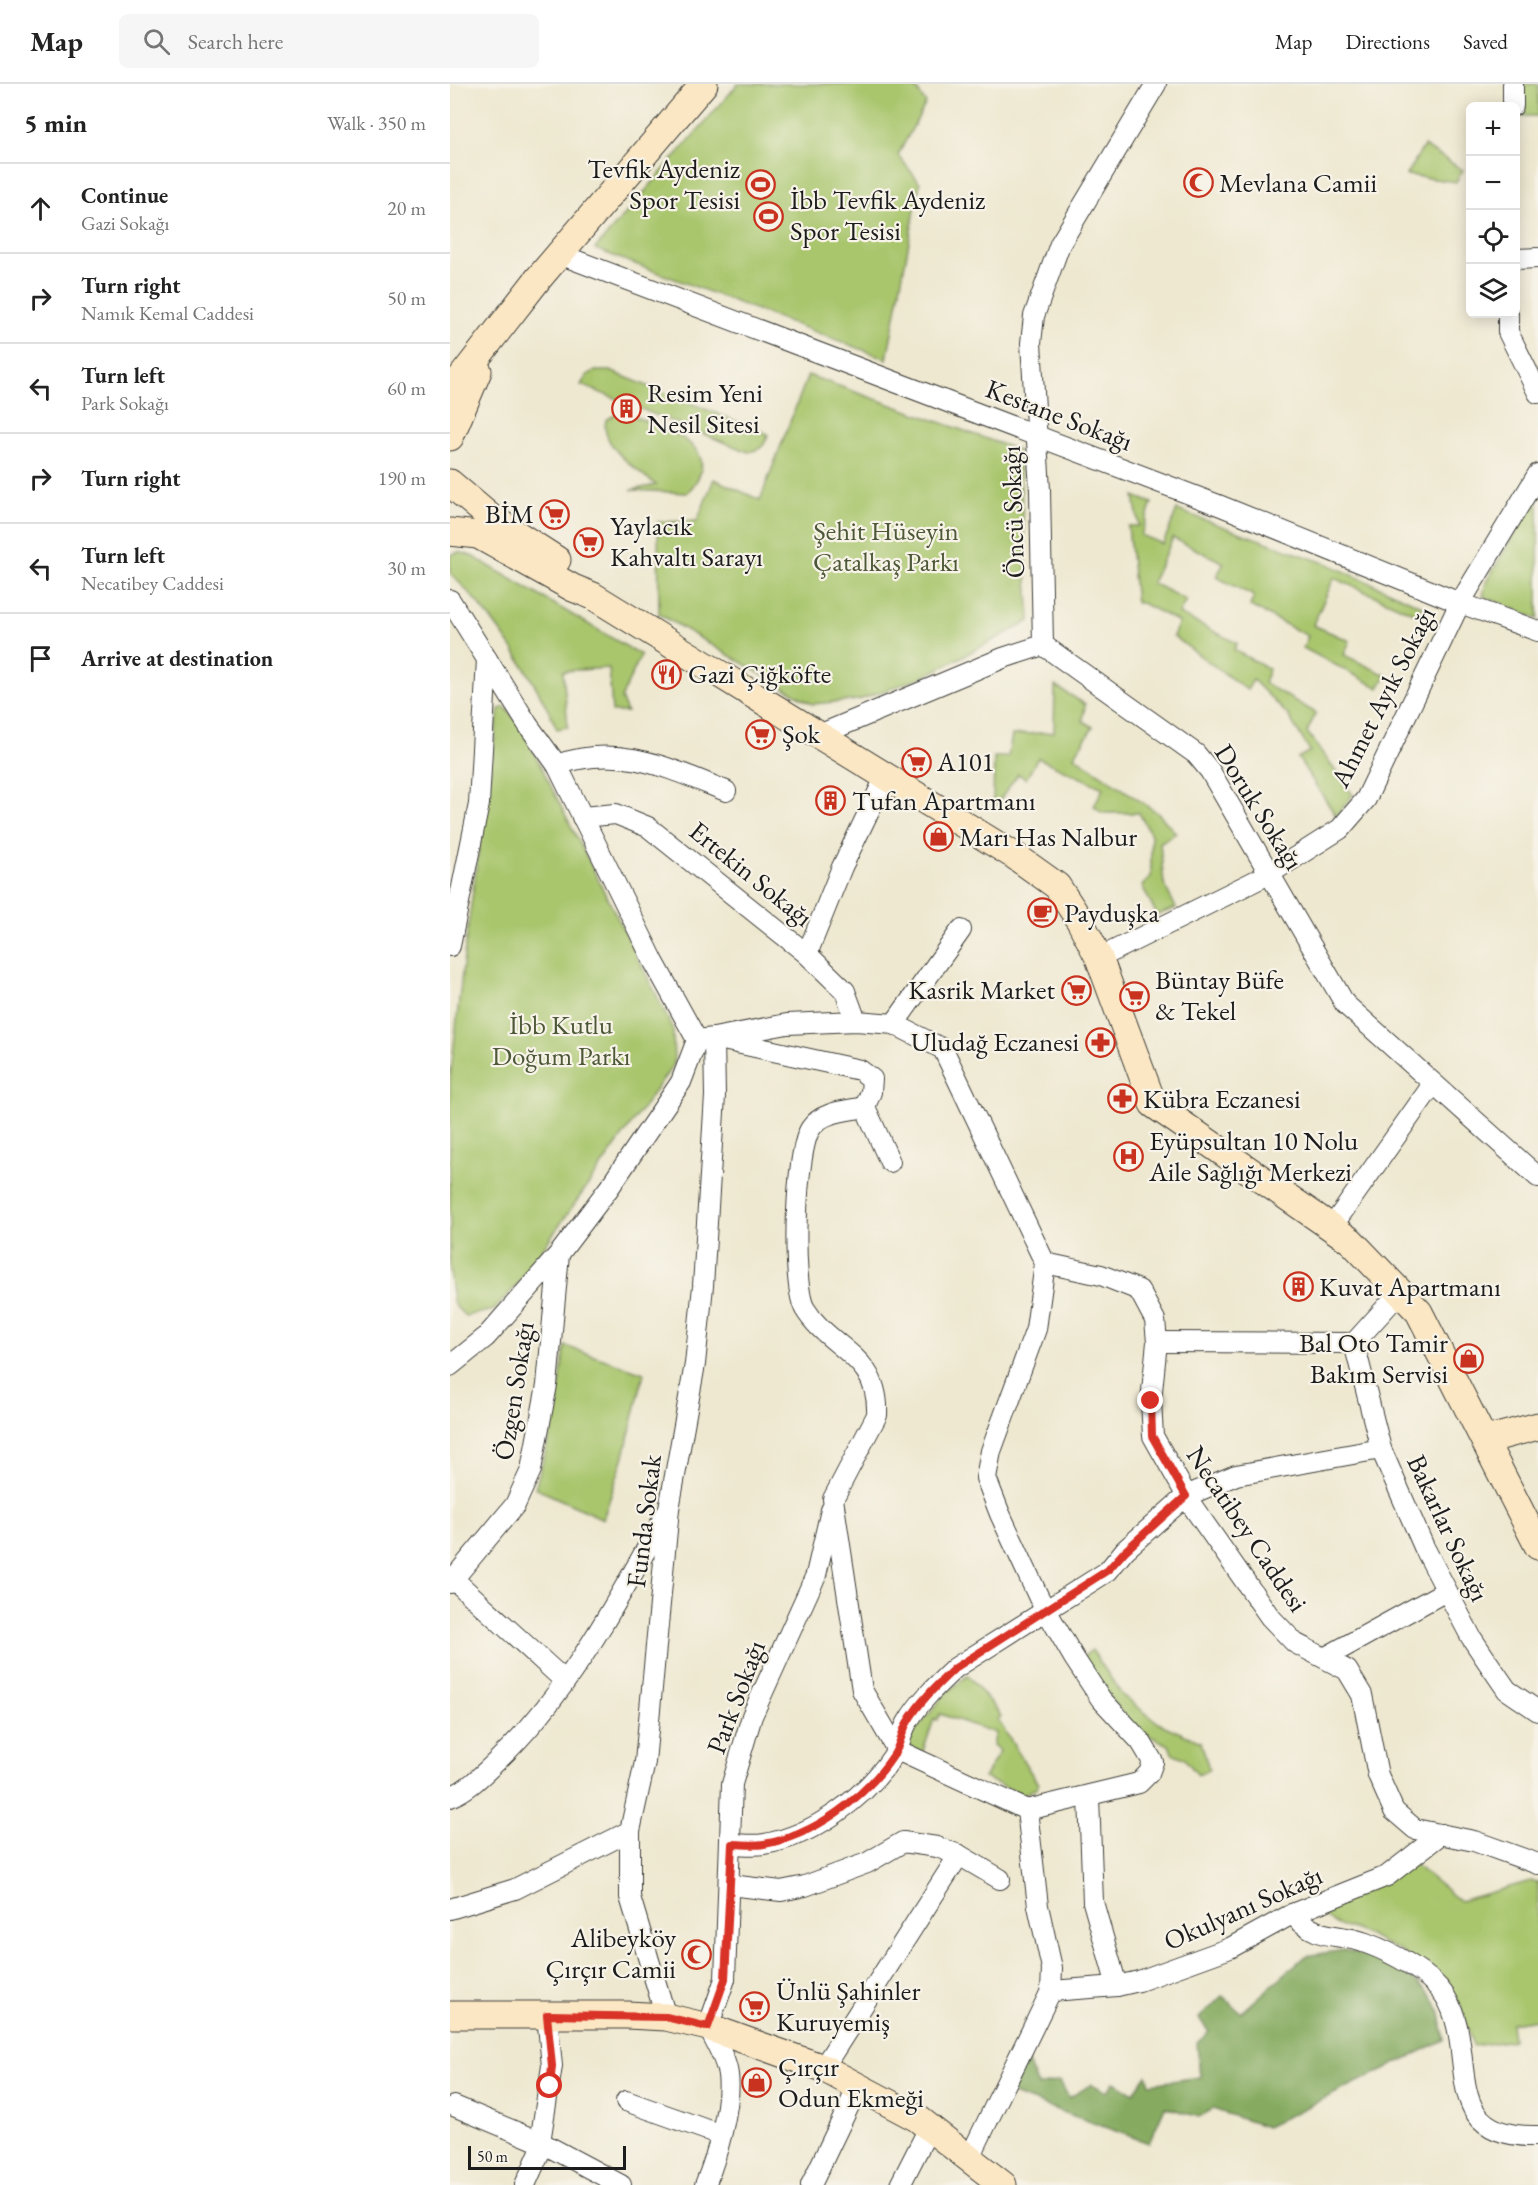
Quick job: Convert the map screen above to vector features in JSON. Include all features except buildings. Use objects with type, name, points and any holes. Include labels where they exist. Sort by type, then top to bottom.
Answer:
[{"type":"main road","points":[[450,392],[559,254],[704,84]]},
{"type":"main road","points":[[450,376],[490,342]]},
{"type":"main road","points":[[450,437],[490,342]]},
{"type":"main road","points":[[450,483],[490,517],[580,575],[593,596]]},
{"type":"main road","points":[[450,532],[478,535],[573,588],[593,596],[1015,856],[1057,886],[1080,921],[1099,958],[1153,1104],[1351,1241],[1419,1312],[1538,1546]]},
{"type":"main road","points":[[1485,1440],[1538,1426]]},
{"type":"main road","points":[[450,2015],[666,2017],[708,2027],[823,2068],[930,2126],[1003,2185]]},
{"type":"street","name":"Öncü Sokağı","points":[[1044,645],[1037,436],[1031,343],[1034,316],[1060,244],[1156,84]]},
{"type":"street","points":[[1513,84],[1513,102]]},
{"type":"street","name":"Kestane Sokağı","points":[[559,254],[1250,517],[1460,603],[1538,632]]},
{"type":"street","points":[[1520,258],[1538,258]]},
{"type":"street","points":[[1508,318],[1508,332],[1538,393]]},
{"type":"street","name":"Ahmet Ayık Sokağı","points":[[1099,958],[1269,874],[1340,829],[1366,799],[1460,603],[1538,474]]},
{"type":"street","points":[[450,600],[528,725],[557,765],[654,962],[706,1039],[860,1071],[872,1079],[872,1092],[865,1107],[890,1162]]},
{"type":"street","points":[[819,735],[1003,658],[1044,645]]},
{"type":"street","name":"Doruk Sokağı","points":[[1044,645],[1196,754],[1210,771],[1345,1004],[1538,1178]]},
{"type":"street","points":[[450,946],[479,804],[487,658]]},
{"type":"street","points":[[557,765],[593,755],[628,757],[676,771],[726,791]]},
{"type":"street","points":[[807,954],[842,867],[885,778]]},
{"type":"street","name":"Ertekin Sokağı","points":[[582,817],[615,814],[648,827],[807,954],[845,991],[856,1021]]},
{"type":"street","points":[[894,1024],[961,930]]},
{"type":"street","points":[[450,1366],[486,1337],[559,1254],[609,1188],[681,1082],[706,1039],[787,1024],[856,1021],[894,1024],[943,1049],[1045,1263],[1036,1329],[991,1451],[986,1478],[1039,1598],[1101,1699],[1141,1742],[1153,1762],[1149,1773],[1139,1784],[1089,1798],[1027,1810],[897,1750],[862,1690],[834,1499]]},
{"type":"street","name":"Funda Sokak","points":[[666,2017],[630,1897],[630,1831],[645,1762],[669,1509],[694,1364],[703,1286],[715,1096],[706,1039]]},
{"type":"street","points":[[1331,1228],[1433,1084]]},
{"type":"street","name":"Park Sokağı","points":[[708,2027],[725,1979],[732,1844],[732,1784],[752,1716],[816,1575],[834,1499],[877,1415],[878,1402],[862,1362],[830,1335],[805,1309],[799,1293],[797,1274],[800,1164],[811,1126],[829,1114],[865,1107]]},
{"type":"street","name":"Özgen Sokağı","points":[[451,1580],[514,1505],[531,1470],[547,1385],[559,1254]]},
{"type":"street","name":"Necatibey Caddesi","points":[[1045,1263],[1101,1275],[1139,1290],[1155,1320],[1158,1342],[1151,1401],[1152,1436],[1186,1496],[1270,1617],[1295,1643],[1326,1657],[1347,1670],[1362,1695],[1378,1774],[1394,1811],[1415,1829],[1474,1841],[1538,1864]]},
{"type":"street","points":[[1158,1342],[1354,1343],[1400,1292]]},
{"type":"street","name":"Bakarlar Sokağı","points":[[1354,1343],[1381,1449],[1446,1591],[1471,1637],[1507,1690],[1538,1711]]},
{"type":"street","points":[[732,1844],[763,1845],[804,1833],[846,1805],[868,1785],[897,1750],[907,1723],[935,1686],[955,1668],[1108,1570],[1125,1551],[1186,1496],[1236,1475],[1381,1449]]},
{"type":"street","points":[[450,1797],[466,1790],[515,1744],[565,1681],[615,1607],[669,1509]]},
{"type":"street","points":[[451,1580],[565,1681]]},
{"type":"street","points":[[1326,1657],[1446,1591]]},
{"type":"street","points":[[1089,1798],[1093,1902],[1117,1986]]},
{"type":"street","points":[[970,2157],[1051,1991],[1052,1968],[1038,1905],[1027,1810]]},
{"type":"street","points":[[450,1909],[515,1889],[630,1831]]},
{"type":"street","name":"Okulyanı Sokağı","points":[[1051,1991],[1117,1986],[1139,1981],[1230,1948],[1292,1914],[1387,1876],[1441,1834]]},
{"type":"street","points":[[730,1885],[781,1891],[805,1886],[867,1863],[903,1842],[937,1847],[959,1855],[1000,1880]]},
{"type":"street","points":[[823,2068],[959,1855]]},
{"type":"street","points":[[1292,1914],[1304,1926],[1320,1935],[1367,1943],[1402,1961],[1435,1984],[1452,2010],[1467,2095],[1474,2108],[1493,2130],[1507,2134],[1538,2136]]},
{"type":"street","points":[[525,2185],[542,2147],[540,2142],[552,2066],[547,2015]]},
{"type":"street","points":[[705,2185],[721,2135],[728,2078],[721,2054],[708,2027]]},
{"type":"street","points":[[811,2185],[858,2087]]},
{"type":"street","points":[[626,2102],[721,2135]]},
{"type":"street","points":[[454,2106],[540,2142],[613,2183]]},
{"type":"street","points":[[900,2185],[930,2126]]},
{"type":"green space","name":"İbb Tevfik Aydeniz Spor Tesisi","points":[[738,84],[913,84],[926,103],[898,155],[920,183],[887,359],[595,249]]},
{"type":"green space","points":[[1519,84],[1538,84],[1538,116],[1522,116]]},
{"type":"green space","points":[[1424,146],[1463,170],[1456,182],[1406,175]]},
{"type":"green space","points":[[595,371],[610,371],[768,434],[765,442],[759,449],[748,452],[581,385],[587,375]]},
{"type":"green space","name":"Şehit Hüseyin Çatalkaş Parkı","points":[[808,375],[1018,450],[1030,621],[925,676],[859,700],[812,704],[659,614],[658,522],[697,521],[714,479],[760,500]]},
{"type":"green space","points":[[621,411],[670,431],[696,450],[701,462],[699,476],[687,493],[631,490],[656,485],[630,465],[608,439],[605,430],[606,420]]},
{"type":"green space","points":[[1538,494],[1538,619],[1483,596],[1486,582]]},
{"type":"green space","points":[[1134,496],[1152,503],[1141,535],[1163,544],[1177,510],[1330,565],[1422,606],[1418,615],[1334,578],[1313,625],[1350,641],[1344,655],[1386,675],[1379,688],[1303,648],[1308,636],[1250,606],[1254,596],[1216,577],[1224,563],[1173,538],[1152,583],[1186,600],[1179,614],[1237,643],[1234,650],[1269,669],[1264,683],[1316,713],[1307,732],[1353,795],[1336,816],[1298,758],[1310,751],[1288,715],[1253,680],[1247,690],[1173,636],[1179,622],[1142,603],[1136,603],[1128,526],[1139,526]]},
{"type":"green space","points":[[459,552],[472,556],[641,655],[621,698],[627,712],[612,712],[609,668],[563,671],[568,727],[557,729],[536,686],[511,646],[482,608],[450,573],[450,555]]},
{"type":"green space","points":[[1055,686],[1085,704],[1083,721],[1093,727],[1074,756],[1158,813],[1176,833],[1160,843],[1164,884],[1176,908],[1157,915],[1142,886],[1151,877],[1151,835],[1139,813],[1102,813],[1094,806],[1103,788],[1038,758],[1026,779],[1018,774],[995,807],[993,805],[994,757],[1008,757],[1012,735],[1054,732]]},
{"type":"green space","name":"İbb Kutlu Doğum Parkı","points":[[505,707],[521,727],[656,994],[673,1030],[674,1064],[517,1285],[494,1310],[465,1316],[454,1305],[450,1279],[450,1080],[465,947],[499,709]]},
{"type":"green space","points":[[565,1346],[644,1373],[624,1456],[603,1519],[535,1488],[555,1418]]},
{"type":"green space","points":[[1092,1650],[1122,1695],[1160,1724],[1201,1742],[1209,1769],[1198,1775],[1184,1758],[1172,1753],[1169,1745],[1141,1732],[1124,1717],[1081,1658]]},
{"type":"green space","points":[[968,1675],[1001,1716],[998,1720],[1038,1784],[1037,1788],[1023,1795],[984,1778],[1000,1751],[993,1745],[996,1733],[940,1714],[937,1720],[934,1719],[922,1754],[904,1745],[945,1694]]},
{"type":"green space","points":[[1414,1864],[1460,1901],[1531,1881],[1538,1882],[1538,2019],[1511,2023],[1513,2040],[1473,2046],[1461,2008],[1447,1980],[1398,1950],[1354,1929],[1338,1925],[1325,1917],[1324,1911]]},
{"type":"green space","points":[[1344,1950],[1383,1963],[1422,1987],[1438,2007],[1444,2040],[1266,2127],[1213,2109],[1199,2117],[1165,2107],[1149,2143],[1010,2093],[1027,2060],[1038,2086],[1060,2081],[1069,2098],[1092,2084],[1107,2092],[1114,2082],[1134,2093],[1147,2075],[1150,2084],[1200,2077],[1197,2043],[1209,2032],[1199,2018],[1223,1996],[1241,2013],[1305,1956]]},
{"type":"place","name":"Mevlana Camii","points":[[1198,183]]},
{"type":"place","name":"Tevfik Aydeniz Spor Tesisi","points":[[761,185]]},
{"type":"place","name":"İbb Tevfik Aydeniz Spor Tesisi","points":[[769,216]]},
{"type":"place","name":"Resim Yeni Nesil Sitesi","points":[[626,409]]},
{"type":"place","name":"BİM","points":[[555,514]]},
{"type":"place","name":"Yaylacık Kahvaltı Sarayı","points":[[589,542]]},
{"type":"place","name":"Gazi Çiğköfte","points":[[667,674]]},
{"type":"place","name":"Şok","points":[[761,734]]},
{"type":"place","name":"A101","points":[[916,762]]},
{"type":"place","name":"Tufan Apartmanı","points":[[831,801]]},
{"type":"place","name":"Marı Has Nalbur","points":[[938,837]]},
{"type":"place","name":"Payduşka","points":[[1043,913]]},
{"type":"place","name":"Kasrik Market","points":[[1076,990]]},
{"type":"place","name":"Büntay Büfe & Tekel","points":[[1134,996]]},
{"type":"place","name":"Uludağ Eczanesi","points":[[1100,1042]]},
{"type":"place","name":"Kübra Eczanesi","points":[[1122,1099]]},
{"type":"place","name":"Eyüpsultan 10 Nolu Aile Sağlığı Merkezi","points":[[1128,1157]]},
{"type":"place","name":"Kuvat Apartmanı","points":[[1298,1287]]},
{"type":"place","name":"Bal Oto Tamir Bakım Servisi","points":[[1469,1359]]},
{"type":"place","name":"Alibeyköy Çırçır Camii","points":[[697,1954]]},
{"type":"place","name":"Ünlü Şahinler Kuruyemiş","points":[[755,2007]]},
{"type":"place","name":"Çırçır Odun Ekmeği","points":[[757,2083]]},
{"type":"route","points":[[550,2086],[552,2066],[547,2015],[666,2017],[708,2027],[725,1979],[732,1844],[763,1845],[804,1833],[846,1805],[891,1759],[897,1750],[907,1723],[935,1686],[955,1668],[1108,1570],[1125,1551],[1186,1496],[1152,1436],[1151,1401]]}]
